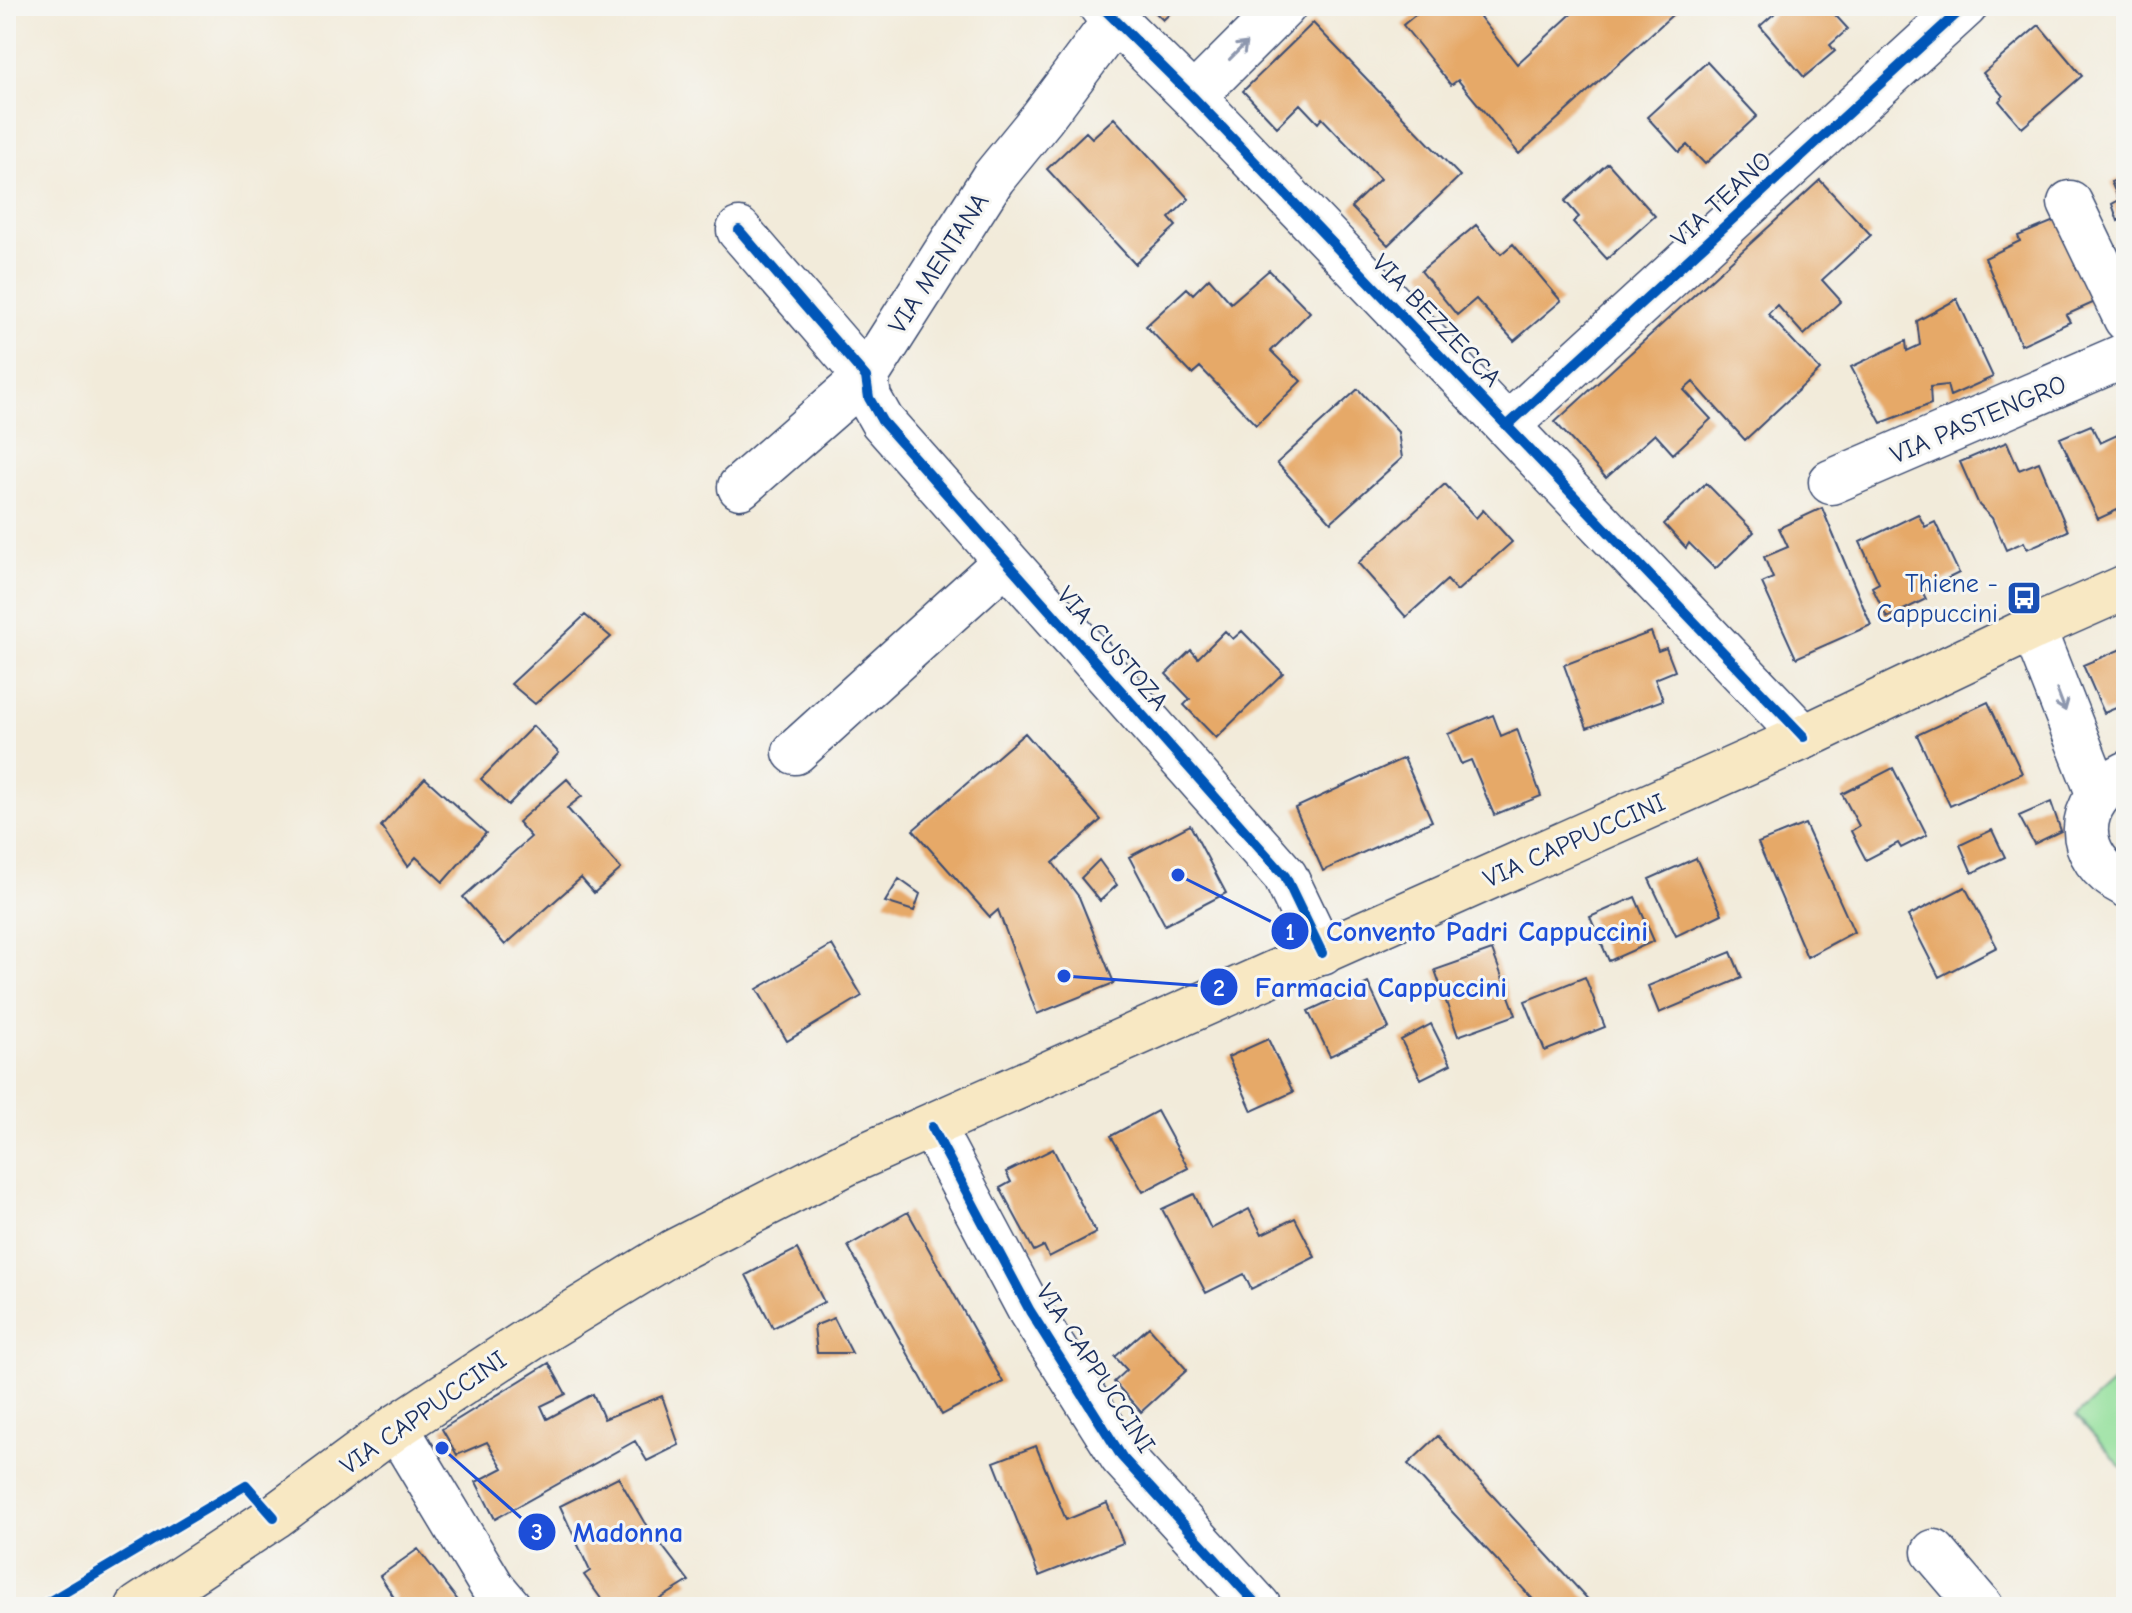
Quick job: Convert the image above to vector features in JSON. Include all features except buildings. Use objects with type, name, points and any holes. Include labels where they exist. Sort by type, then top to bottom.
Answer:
[{"type":"main road","name":"VIA CAPPUCCINI","points":[[138,1607],[274,1517],[396,1427],[530,1339],[673,1252],[847,1163],[1804,737],[2126,587]]},
{"type":"street","points":[[1193,97],[1284,6]]},
{"type":"street","name":"VIA TEANO","points":[[1508,425],[1965,6]]},
{"type":"street","name":"VIA BEZZECCA","points":[[1108,13],[1193,97],[1804,737]]},
{"type":"street","name":"VIA MENTANA","points":[[740,487],[866,377],[993,178],[1042,118],[1108,13]]},
{"type":"street","points":[[2070,203],[2126,319]]},
{"type":"street","points":[[739,230],[866,377]]},
{"type":"street","name":"VIA PASTENGRO","points":[[1831,482],[2126,355]]},
{"type":"street","name":"VIA CUSTOZA","points":[[866,377],[869,398],[882,421],[1285,876],[1322,953]]},
{"type":"street","points":[[795,752],[1006,561]]},
{"type":"street","points":[[2033,628],[2112,784],[2089,810],[2086,829],[2088,847],[2103,870],[2126,885]]},
{"type":"street","name":"VIA CAPPUCCINI","points":[[932,1127],[1030,1311],[1122,1457],[1259,1607]]},
{"type":"street","points":[[396,1427],[493,1588],[509,1607]]},
{"type":"street","points":[[1934,1552],[1981,1607]]},
{"type":"green space","points":[[2126,1371],[2126,1472],[2076,1416]]},
{"type":"cycle path","points":[[1101,6],[1193,97],[1804,737]]},
{"type":"cycle path","points":[[1508,425],[1965,6]]},
{"type":"cycle path","points":[[739,230],[866,377],[869,398],[882,421],[1285,876],[1322,953]]},
{"type":"cycle path","points":[[932,1127],[1030,1311],[1122,1457],[1259,1607]]},
{"type":"cycle path","points":[[40,1607],[246,1485],[274,1517]]},
{"type":"place","name":"Thiene - Cappuccini","points":[[2024,598]]},
{"type":"place","name":"Convento Padri Cappuccini","points":[[1178,875]]},
{"type":"place","name":"Farmacia Cappuccini","points":[[1064,976]]},
{"type":"place","name":"Madonna","points":[[442,1448]]}]
